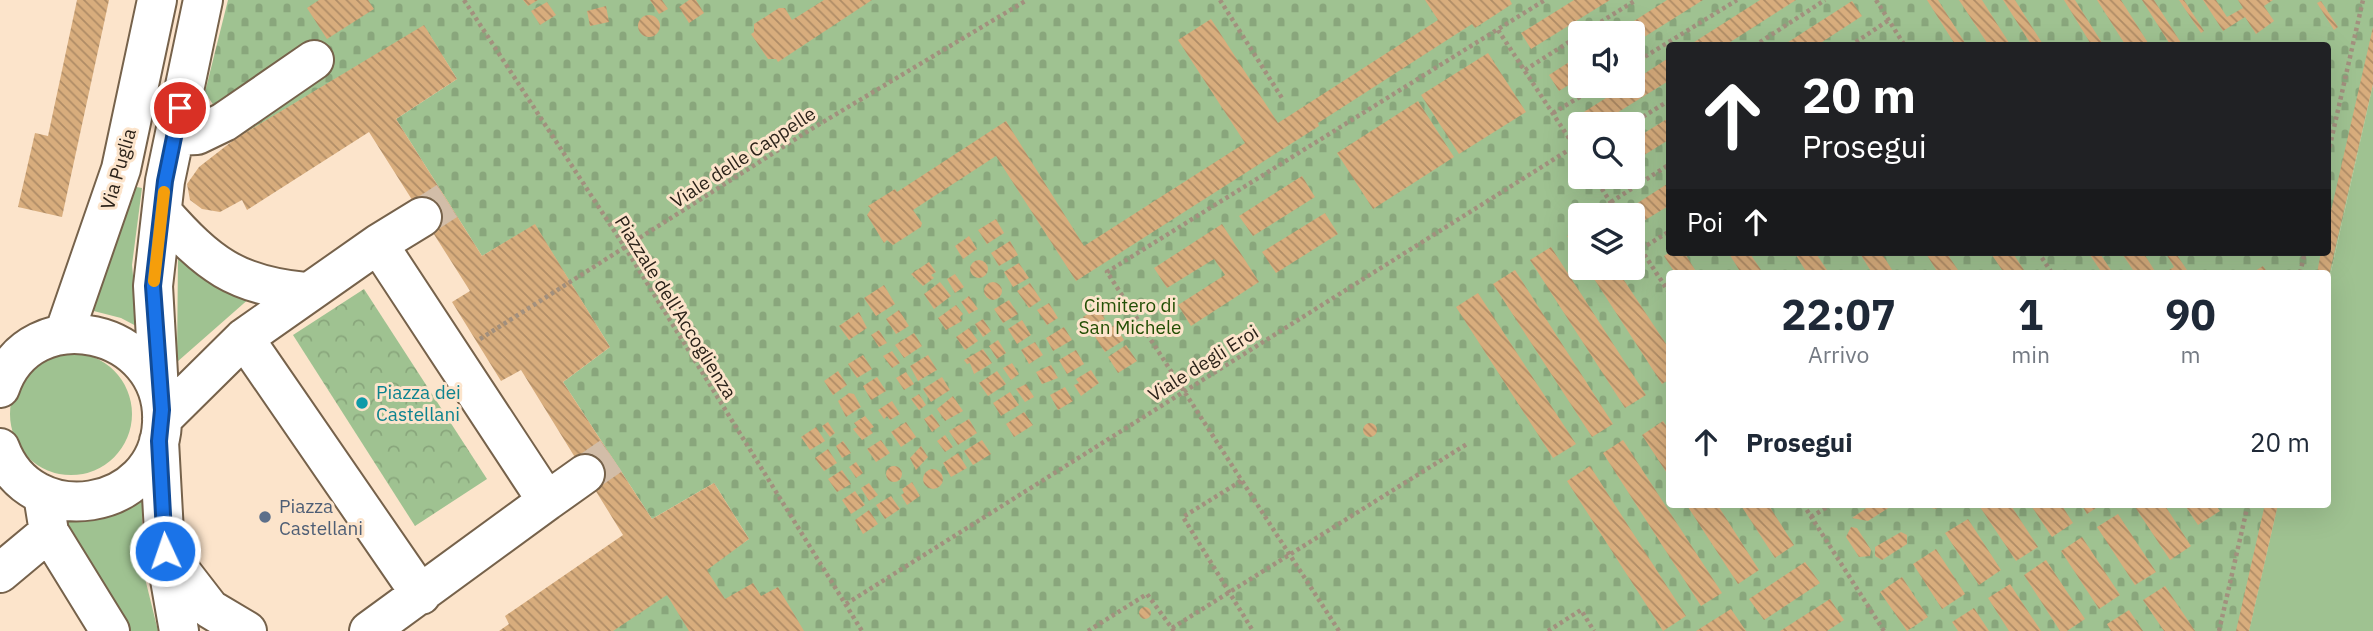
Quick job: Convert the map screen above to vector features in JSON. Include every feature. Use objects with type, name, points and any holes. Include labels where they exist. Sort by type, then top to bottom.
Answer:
[{"type":"street","name":"Via Puglia","points":[[55,337],[121,169],[157,0]]},
{"type":"street","points":[[179,631],[165,551],[153,286],[175,136],[203,0]]},
{"type":"street","points":[[175,136],[197,135],[224,122],[314,60]]},
{"type":"street","points":[[162,212],[204,255],[238,279],[270,288],[305,292]]},
{"type":"street","points":[[0,448],[4,459],[20,480],[43,495],[71,502],[99,500],[126,488],[147,467],[160,420],[244,338],[305,292],[422,216]]},
{"type":"street","points":[[378,244],[547,501]]},
{"type":"street","points":[[0,348],[55,337],[88,334],[110,339],[130,351],[146,368],[160,420]]},
{"type":"street","points":[[0,388],[4,377],[22,355],[55,337]]},
{"type":"street","points":[[244,338],[421,595]]},
{"type":"street","points":[[369,631],[585,474]]},
{"type":"street","points":[[43,495],[49,532],[110,631]]},
{"type":"street","points":[[0,573],[49,532]]},
{"type":"street","points":[[165,551],[210,609],[247,631]]},
{"type":"path","name":"Piazzale dell'Accoglienza","points":[[464,0],[625,249],[862,631]]},
{"type":"path","name":"Viale delle Cappelle","points":[[477,341],[813,128],[1027,0]]},
{"type":"path","points":[[1220,0],[1282,98]]},
{"type":"path","points":[[1339,631],[1107,272],[1545,0]]},
{"type":"path","points":[[1603,21],[1636,0]]},
{"type":"path","points":[[1669,42],[1737,0]]},
{"type":"path","points":[[1760,42],[1825,0]]},
{"type":"path","points":[[1876,0],[1903,42]]},
{"type":"path","points":[[2331,141],[2363,0]]},
{"type":"path","points":[[1856,42],[1889,20]]},
{"type":"path","points":[[1498,30],[1568,136]]},
{"type":"path","points":[[1524,71],[1568,43]]},
{"type":"path","points":[[1645,57],[1666,44]]},
{"type":"path","points":[[1553,113],[1578,98]]},
{"type":"path","points":[[1645,115],[1666,102]]},
{"type":"path","name":"Viale degli Eroi","points":[[846,604],[1568,150]]},
{"type":"path","points":[[1602,189],[1611,202],[1666,166]]},
{"type":"path","points":[[1645,247],[1666,233]]},
{"type":"path","points":[[1645,255],[1666,288]]},
{"type":"path","points":[[1088,631],[1147,594],[1173,630],[1467,444]]},
{"type":"path","points":[[1242,481],[1183,517],[1253,631]]},
{"type":"path","points":[[1805,508],[1884,631]]},
{"type":"path","points":[[1811,517],[1826,508]]},
{"type":"path","points":[[2218,631],[2247,508]]},
{"type":"path","points":[[1548,631],[1581,610],[1594,631]]},
{"type":"green space","name":"Cimitero di San Michele","points":[[228,0],[2373,0],[2373,84],[2331,272],[1666,270],[1666,508],[2277,508],[2249,631],[612,631],[749,539],[714,483],[652,519],[563,382],[610,347],[535,225],[482,256],[396,119],[457,79],[424,26],[235,139],[205,92]]},
{"type":"green space","points":[[2373,84],[2373,631],[2249,631],[2277,508],[2331,508],[2331,272]]},
{"type":"green space","points":[[131,186],[142,188],[132,265],[138,327],[121,318],[82,308],[110,260]]},
{"type":"green space","points":[[178,255],[251,297],[177,362]]},
{"type":"green space","points":[[364,289],[487,479],[415,526],[293,335]]},
{"type":"green space","points":[[71,353],[94,358],[114,371],[127,391],[132,414],[127,437],[114,457],[94,470],[71,475],[48,470],[28,457],[15,437],[10,414],[15,391],[28,371],[48,358]]},
{"type":"green space","points":[[142,501],[142,566],[158,631],[131,631],[63,515],[104,516]]},
{"type":"building","points":[[77,0],[109,0],[62,217],[18,207],[35,133],[48,136]]},
{"type":"building","points":[[319,0],[368,0],[374,9],[327,39],[307,8]]},
{"type":"building","points":[[523,0],[538,0],[528,6]]},
{"type":"building","points":[[650,0],[662,0],[668,9],[659,14]]},
{"type":"building","points":[[689,0],[696,0],[704,13],[689,23],[679,7]]},
{"type":"building","points":[[824,0],[872,0],[778,62],[776,59],[768,59],[751,34],[754,32],[754,24],[779,8],[785,8],[792,20]]},
{"type":"building","points":[[1425,0],[1510,0],[1512,4],[1475,28],[1472,24],[1318,123],[1319,126],[1076,281],[996,156],[913,210],[922,223],[921,227],[893,245],[887,240],[884,243],[867,215],[871,209],[868,206],[895,189],[897,192],[1006,121],[1084,246],[1245,143],[1178,40],[1211,19],[1278,123],[1438,20]]},
{"type":"building","points":[[1574,0],[1610,0],[1576,21],[1568,21],[1568,26],[1531,49],[1521,33]]},
{"type":"building","points":[[1667,0],[1703,0],[1645,36],[1645,21],[1634,21]]},
{"type":"building","points":[[1760,0],[1796,0],[1730,42],[1694,42]]},
{"type":"building","points":[[1927,0],[1938,0],[1964,42],[1953,42]]},
{"type":"building","points":[[1959,0],[1982,0],[2008,42],[1986,42]]},
{"type":"building","points":[[2003,0],[2015,0],[2041,42],[2029,42]]},
{"type":"building","points":[[2064,0],[2075,0],[2101,42],[2090,42]]},
{"type":"building","points":[[2097,0],[2121,0],[2147,42],[2123,42]]},
{"type":"building","points":[[2142,0],[2154,0],[2180,42],[2168,42]]},
{"type":"building","points":[[2179,0],[2184,0],[2204,31],[2201,33]]},
{"type":"building","points":[[2203,0],[2216,0],[2227,17],[2243,8],[2238,0],[2273,0],[2264,6],[2274,21],[2256,34],[2245,17],[2223,31]]},
{"type":"building","points":[[1852,1],[1862,16],[1822,42],[1788,42]]},
{"type":"building","points":[[2321,1],[2338,27],[2334,30],[2317,3]]},
{"type":"building","points":[[547,2],[556,15],[540,25],[531,11]]},
{"type":"building","points":[[606,6],[609,22],[590,26],[587,11]]},
{"type":"building","points":[[649,15],[657,18],[660,26],[657,34],[649,37],[641,34],[638,26],[641,18]]},
{"type":"building","points":[[424,25],[457,79],[396,119],[482,256],[535,224],[610,347],[563,382],[652,519],[714,483],[749,539],[707,570],[725,599],[753,583],[761,596],[778,587],[804,631],[689,631],[667,595],[613,631],[499,631],[509,624],[505,616],[623,535],[521,370],[501,381],[452,302],[470,291],[369,132],[247,210],[242,200],[220,212],[202,209],[190,200],[187,184],[199,167],[235,139]]},
{"type":"building","points":[[2373,27],[2373,84],[2330,270],[2318,270],[2320,256],[2331,256],[2331,211]]},
{"type":"building","points":[[1488,53],[1526,112],[1459,154],[1421,95]]},
{"type":"building","points":[[1666,60],[1666,82],[1645,95],[1645,73]]},
{"type":"building","points":[[1568,63],[1568,85],[1559,91],[1549,75]]},
{"type":"building","points":[[1606,98],[1641,98],[1618,112],[1584,112]]},
{"type":"building","points":[[1418,101],[1454,157],[1373,209],[1337,153]]},
{"type":"building","points":[[1666,119],[1666,141],[1645,155],[1645,133]]},
{"type":"building","points":[[1302,176],[1315,197],[1253,236],[1239,216]]},
{"type":"building","points":[[1666,185],[1666,207],[1645,220],[1645,203],[1638,203]]},
{"type":"building","points":[[1325,213],[1338,234],[1276,273],[1262,252]]},
{"type":"building","points":[[996,219],[1004,233],[987,244],[978,230]]},
{"type":"building","points":[[1222,224],[1259,282],[1191,326],[1178,305],[1225,275],[1214,259],[1167,288],[1154,268]]},
{"type":"building","points":[[969,236],[977,249],[963,259],[955,246]]},
{"type":"building","points":[[1010,241],[1018,255],[999,266],[991,253]]},
{"type":"building","points":[[1551,247],[1568,273],[1568,280],[1572,280],[1646,395],[1625,408],[1530,260]]},
{"type":"building","points":[[1664,256],[1686,256],[1695,270],[1673,270]]},
{"type":"building","points":[[1730,256],[1752,256],[1761,270],[1739,270]]},
{"type":"building","points":[[1796,256],[1818,256],[1827,270],[1805,270]]},
{"type":"building","points":[[1861,256],[1883,256],[1892,270],[1870,270]]},
{"type":"building","points":[[1927,256],[1949,256],[1958,270],[1936,270]]},
{"type":"building","points":[[1993,256],[2015,256],[2024,270],[2002,270]]},
{"type":"building","points":[[2091,256],[2102,256],[2111,270],[2100,270]]},
{"type":"building","points":[[2124,256],[2145,256],[2154,270],[2133,270]]},
{"type":"building","points":[[2167,256],[2178,256],[2187,270],[2169,270],[2174,267]]},
{"type":"building","points":[[979,260],[985,263],[988,269],[985,275],[979,278],[973,275],[970,269],[973,263]]},
{"type":"building","points":[[929,262],[936,272],[931,275],[934,278],[923,286],[911,274]]},
{"type":"building","points":[[1019,263],[1029,278],[1013,287],[1004,272]]},
{"type":"building","points":[[1515,270],[1613,424],[1592,437],[1493,284]]},
{"type":"building","points":[[955,274],[964,287],[955,293],[947,279]]},
{"type":"building","points":[[1595,280],[1624,280],[1666,344],[1666,382],[1662,384]]},
{"type":"building","points":[[940,282],[951,296],[934,309],[924,294]]},
{"type":"building","points":[[993,282],[999,285],[1002,291],[999,297],[993,300],[987,297],[984,291],[987,285]]},
{"type":"building","points":[[1030,283],[1041,300],[1029,308],[1017,291]]},
{"type":"building","points":[[884,285],[895,304],[876,316],[864,298]]},
{"type":"building","points":[[1478,293],[1576,444],[1553,458],[1456,307]]},
{"type":"building","points":[[969,296],[978,309],[969,314],[961,302]]},
{"type":"building","points":[[1009,300],[1018,314],[1003,323],[994,309]]},
{"type":"building","points":[[1049,303],[1058,318],[1047,325],[1037,310]]},
{"type":"building","points":[[956,305],[963,314],[960,317],[962,321],[946,330],[938,318]]},
{"type":"building","points":[[1102,305],[1107,314],[1103,316],[1105,319],[1088,326],[1083,317]]},
{"type":"building","points":[[899,310],[909,326],[896,334],[886,319]]},
{"type":"building","points":[[859,312],[867,328],[849,340],[839,326]]},
{"type":"building","points":[[983,319],[991,331],[983,337],[975,324]]},
{"type":"building","points":[[1022,320],[1031,335],[1017,344],[1008,329]]},
{"type":"building","points":[[1115,325],[1124,340],[1105,352],[1095,337]]},
{"type":"building","points":[[1064,327],[1072,340],[1053,351],[1046,338]]},
{"type":"building","points":[[969,328],[978,341],[965,350],[956,337]]},
{"type":"building","points":[[879,330],[887,343],[879,347],[871,335]]},
{"type":"building","points":[[914,333],[922,346],[904,358],[895,345]]},
{"type":"building","points":[[998,340],[1006,353],[997,359],[989,346]]},
{"type":"building","points":[[1035,342],[1043,355],[1029,364],[1021,350]]},
{"type":"building","points":[[1126,345],[1137,361],[1118,373],[1108,357]]},
{"type":"building","points":[[983,349],[992,363],[974,374],[970,363],[967,364],[964,360]]},
{"type":"building","points":[[1076,350],[1084,364],[1067,374],[1059,360]]},
{"type":"building","points":[[892,351],[900,363],[892,368],[883,356]]},
{"type":"building","points":[[863,355],[872,369],[857,378],[848,364]]},
{"type":"building","points":[[928,355],[937,370],[918,381],[910,366]]},
{"type":"building","points":[[1012,363],[1019,374],[1011,380],[1003,368]]},
{"type":"building","points":[[1051,365],[1058,378],[1042,384],[1036,372]]},
{"type":"building","points":[[1091,370],[1099,383],[1081,396],[1074,385],[1079,383],[1076,379]]},
{"type":"building","points":[[838,371],[847,385],[833,395],[824,381]]},
{"type":"building","points":[[997,371],[1006,384],[988,396],[979,383]]},
{"type":"building","points":[[906,372],[914,384],[904,390],[896,378]]},
{"type":"building","points":[[877,377],[886,391],[871,400],[863,386]]},
{"type":"building","points":[[942,377],[950,390],[931,402],[923,389]]},
{"type":"building","points":[[1026,384],[1034,397],[1025,402],[1016,389]]},
{"type":"building","points":[[1065,387],[1073,401],[1058,410],[1050,395]]},
{"type":"building","points":[[1010,392],[1019,405],[1001,416],[993,403]]},
{"type":"building","points":[[849,393],[854,394],[861,407],[846,417],[838,401]]},
{"type":"building","points":[[919,394],[926,405],[919,410],[911,399]]},
{"type":"building","points":[[953,396],[963,411],[945,421],[937,409]]},
{"type":"building","points":[[892,401],[900,414],[890,420],[887,416],[884,419],[878,410]]},
{"type":"building","points":[[1024,412],[1033,425],[1014,437],[1006,424]]},
{"type":"building","points":[[932,414],[940,426],[932,432],[924,419]]},
{"type":"building","points":[[865,416],[874,427],[870,429],[873,433],[862,440],[853,429],[857,427],[854,423]]},
{"type":"building","points":[[969,419],[977,433],[958,445],[949,431]]},
{"type":"building","points":[[1663,421],[1666,425],[1666,472],[1642,435]]},
{"type":"building","points":[[828,422],[835,433],[830,437],[822,426]]},
{"type":"building","points":[[906,422],[916,437],[901,447],[891,432]]},
{"type":"building","points":[[1367,423],[1373,423],[1377,430],[1373,437],[1367,437],[1363,433],[1363,427]]},
{"type":"building","points":[[816,427],[825,441],[810,450],[801,437]]},
{"type":"building","points":[[945,435],[953,447],[945,452],[937,441]]},
{"type":"building","points":[[881,440],[890,453],[876,462],[867,449]]},
{"type":"building","points":[[982,440],[991,454],[973,465],[964,451]]},
{"type":"building","points":[[1623,440],[1722,593],[1701,606],[1603,453]]},
{"type":"building","points":[[843,441],[851,453],[842,458],[836,446]]},
{"type":"building","points":[[921,446],[928,457],[916,470],[910,458]]},
{"type":"building","points":[[828,449],[837,463],[824,471],[815,458]]},
{"type":"building","points":[[958,453],[967,468],[951,477],[943,463]]},
{"type":"building","points":[[856,462],[863,473],[856,478],[849,467]]},
{"type":"building","points":[[891,466],[897,466],[902,474],[900,480],[891,482],[886,477],[886,471]]},
{"type":"building","points":[[1590,466],[1686,616],[1663,631],[1567,481]]},
{"type":"building","points":[[933,469],[940,472],[943,479],[940,486],[933,489],[926,486],[923,479],[926,472]]},
{"type":"building","points":[[842,470],[851,484],[837,492],[828,479]]},
{"type":"building","points":[[912,482],[920,496],[907,505],[901,495],[904,493],[902,489]]},
{"type":"building","points":[[869,483],[878,495],[869,501],[861,488]]},
{"type":"building","points":[[855,491],[865,505],[851,514],[842,500]]},
{"type":"building","points":[[891,496],[900,509],[885,519],[876,505]]},
{"type":"building","points":[[1689,508],[1720,508],[1759,570],[1738,584]]},
{"type":"building","points":[[1743,508],[1771,508],[1794,545],[1775,558]]},
{"type":"building","points":[[1866,508],[1888,508],[1868,521],[1852,518]]},
{"type":"building","points":[[1981,508],[2013,508],[2038,547],[2016,561]]},
{"type":"building","points":[[2033,508],[2064,508],[2073,523],[2052,537]]},
{"type":"building","points":[[2083,508],[2096,508],[2087,514]]},
{"type":"building","points":[[2136,508],[2167,508],[2191,546],[2170,560]]},
{"type":"building","points":[[2187,508],[2218,508],[2220,511],[2198,525]]},
{"type":"building","points":[[2264,508],[2277,508],[2249,631],[2236,631]]},
{"type":"building","points":[[869,510],[878,524],[863,534],[855,520]]},
{"type":"building","points":[[2118,514],[2156,572],[2135,585],[2097,527]]},
{"type":"building","points":[[1968,519],[2001,570],[1979,585],[1945,533]]},
{"type":"building","points":[[1851,527],[1857,528],[1871,550],[1870,556],[1859,557],[1846,537]]},
{"type":"building","points":[[1901,532],[1907,535],[1907,544],[1882,560],[1875,556],[1875,547]]},
{"type":"building","points":[[2082,537],[2120,595],[2099,609],[2061,551]]},
{"type":"building","points":[[1936,549],[1965,594],[1942,609],[1913,564]]},
{"type":"building","points":[[2046,560],[2085,619],[2067,631],[2060,631],[2024,575]]},
{"type":"building","points":[[1805,562],[1820,583],[1764,620],[1749,599]]},
{"type":"building","points":[[1902,577],[1928,617],[1907,631],[1880,592]]},
{"type":"building","points":[[2010,584],[2041,631],[2009,631],[1988,598]]},
{"type":"building","points":[[2165,586],[2195,631],[2164,631],[2143,600]]},
{"type":"building","points":[[1830,599],[1844,620],[1827,631],[1780,631]]},
{"type":"building","points":[[1145,607],[1151,613],[1145,619],[1139,613]]},
{"type":"building","points":[[1974,608],[1989,631],[1958,631],[1952,622]]},
{"type":"building","points":[[1731,609],[1746,631],[1696,631]]},
{"type":"building","points":[[2129,610],[2143,631],[2111,631],[2107,624]]},
{"type":"tunnel","points":[[422,217],[447,201]]},
{"type":"tunnel","points":[[585,474],[611,456]]},
{"type":"slow traffic","points":[[154,281],[164,192]]},
{"type":"place","name":"Piazza dei Castellani","points":[[362,403]]},
{"type":"place","name":"Piazza Castellani","points":[[265,517]]},
{"type":"route","points":[[165,551],[159,441],[162,410],[153,286],[165,181],[180,108]]}]
